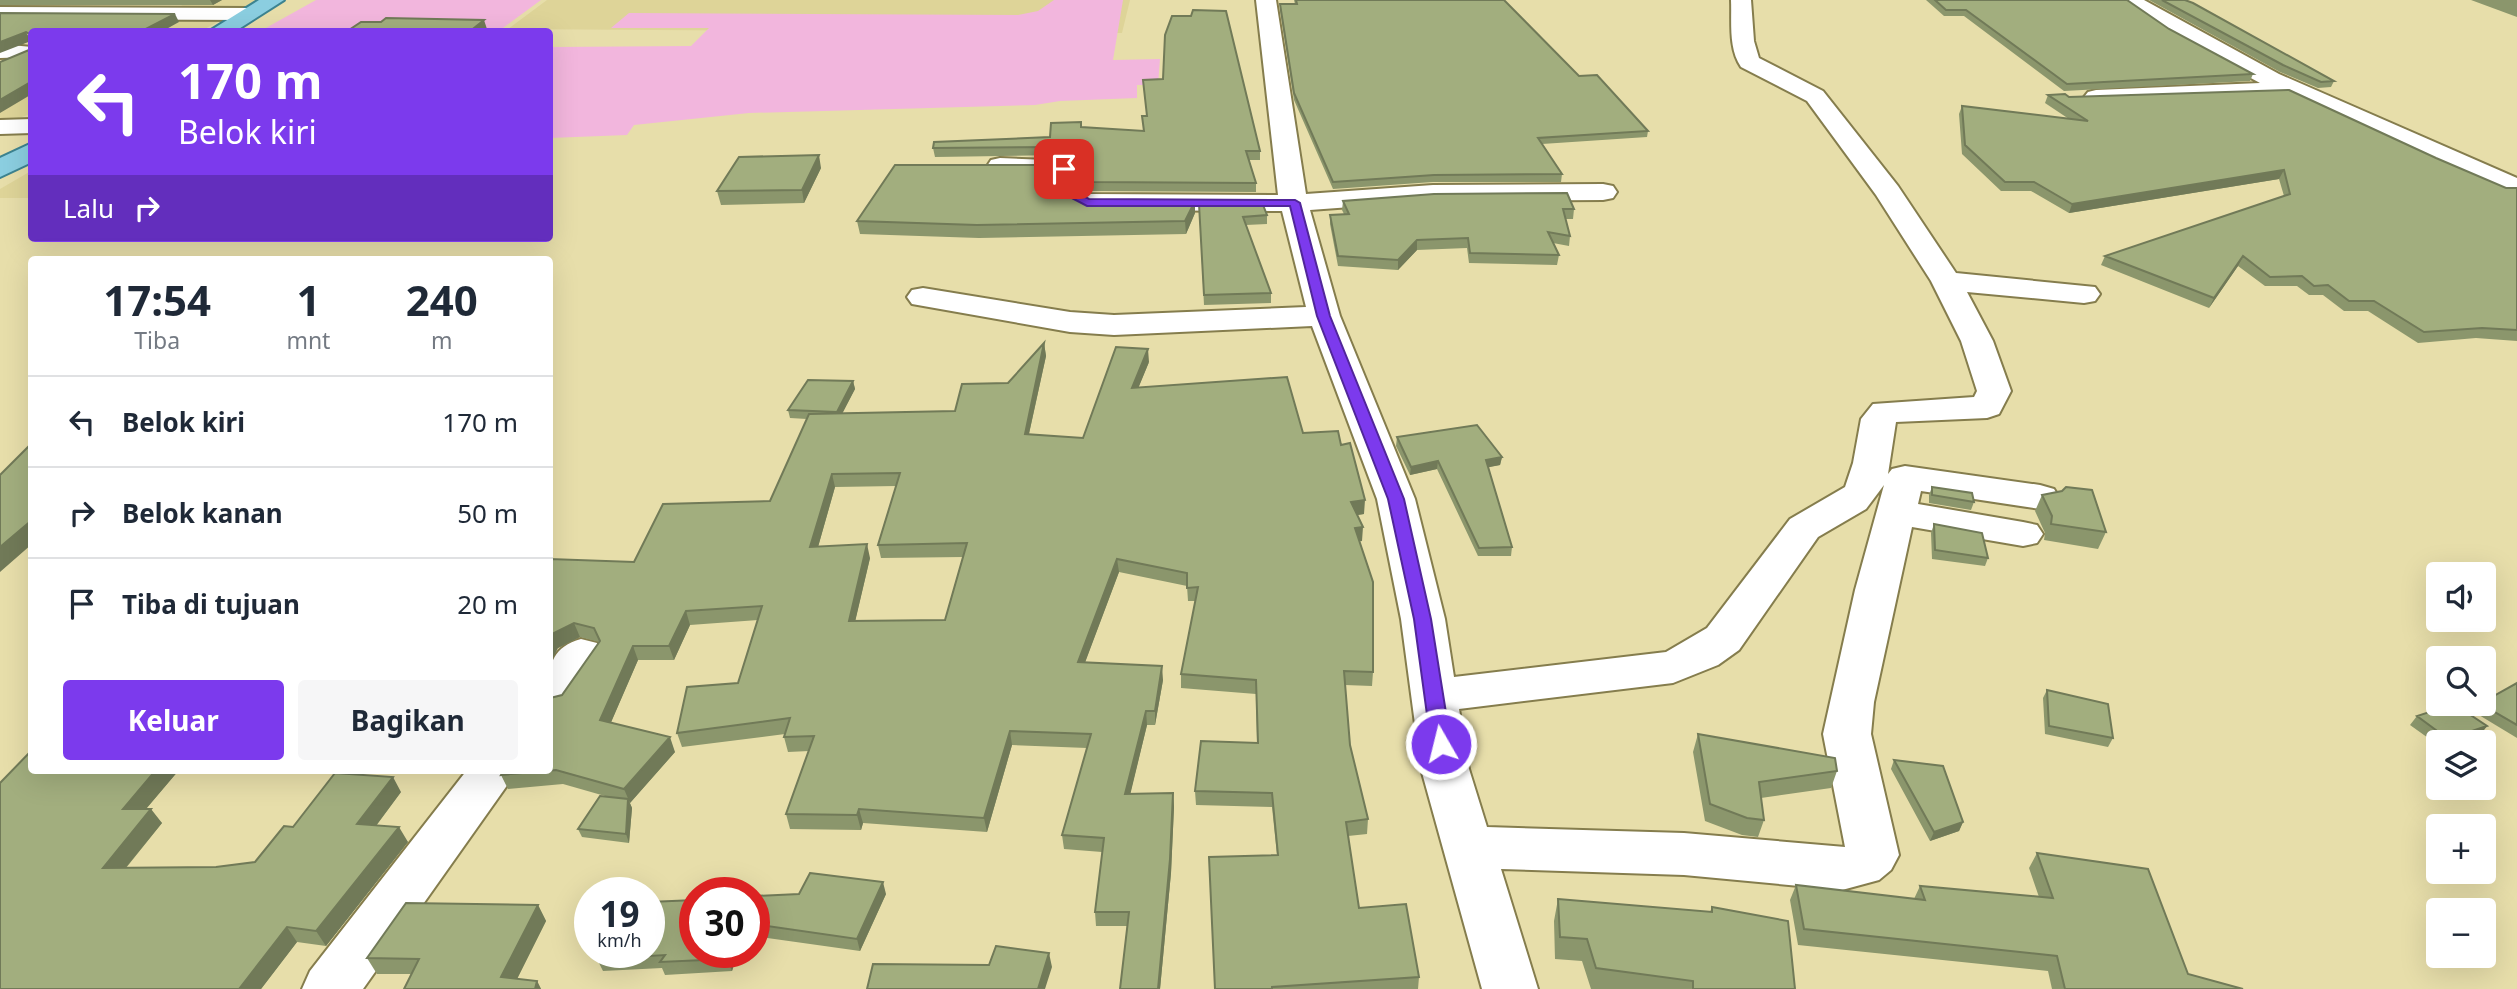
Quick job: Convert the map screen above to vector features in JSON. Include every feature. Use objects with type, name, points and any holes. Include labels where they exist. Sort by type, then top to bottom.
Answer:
[{"type":"main road","points":[[248,23],[283,3]]},
{"type":"main road","points":[[0,153],[28,139]]},
{"type":"main road","points":[[0,169],[28,141]]},
{"type":"street","points":[[75,28],[132,0]]},
{"type":"street","points":[[204,13],[230,0]]},
{"type":"street","points":[[1266,0],[1290,187],[1324,316],[1396,499],[1423,619],[1445,769],[1510,989]]},
{"type":"street","points":[[1434,695],[1673,667],[1702,654],[1723,639],[1804,527],[1820,515],[1856,499],[1863,489],[1879,419],[1886,412],[1908,409],[1971,410],[1987,407],[1991,400],[1994,391],[1977,341],[1946,281],[1888,192],[1815,96],[1749,62],[1743,41],[1741,0]]},
{"type":"street","points":[[2130,0],[2186,37],[2289,89],[2517,188]]},
{"type":"street","points":[[0,13],[204,13],[248,23]]},
{"type":"street","points":[[0,51],[28,50]]},
{"type":"street","points":[[0,62],[28,50]]},
{"type":"street","points":[[2074,98],[2289,89]]},
{"type":"street","points":[[0,127],[28,137]]},
{"type":"street","points":[[0,139],[28,138]]},
{"type":"street","points":[[969,167],[1062,167],[1074,196],[1087,202],[1295,203],[1433,193],[1603,192]]},
{"type":"street","points":[[1946,281],[2084,294]]},
{"type":"street","points":[[923,296],[1070,322],[1114,325],[1324,316]]},
{"type":"street","points":[[1468,847],[1684,854],[1842,869],[1853,868],[1868,860],[1873,855],[1847,734],[1851,702],[1904,479],[1910,476],[2032,516]]},
{"type":"street","points":[[553,692],[582,654]]},
{"type":"street","points":[[330,989],[491,774]]},
{"type":"shaded area","points":[[192,0],[259,0],[207,28],[140,28]]},
{"type":"shaded area","points":[[316,0],[541,0],[503,28],[266,28]]},
{"type":"shaded area","points":[[547,0],[1130,0],[1122,33],[509,28]]},
{"type":"shaded area","points":[[1054,0],[1123,0],[1113,60],[1160,59],[1158,85],[1137,85],[1137,98],[1060,101],[1035,105],[749,113],[634,125],[627,135],[553,138],[553,47],[691,46],[709,28],[611,28],[629,13],[1018,15],[1038,11]]},
{"type":"shaded area","points":[[28,86],[28,115],[0,124],[0,100]]},
{"type":"shaded area","points":[[28,173],[28,198],[0,198],[0,189]]},
{"type":"building","points":[[1296,0],[1504,0],[1579,76],[1597,75],[1648,131],[1538,138],[1562,174],[1434,175],[1333,182],[1294,93],[1280,4],[1297,4]]},
{"type":"building","points":[[1935,0],[2127,0],[2169,29],[2253,74],[2067,84],[1966,10],[1946,10]]},
{"type":"building","points":[[2162,0],[2185,0],[2193,3],[2334,81],[2321,82],[2283,65]]},
{"type":"building","points":[[1193,10],[1226,11],[1260,151],[1246,151],[1256,183],[1091,182],[1075,153],[1056,147],[933,148],[934,142],[1050,137],[1051,123],[1081,122],[1081,127],[1144,131],[1142,116],[1147,116],[1143,80],[1163,79],[1165,35],[1172,16],[1191,16]]},
{"type":"building","points":[[0,13],[175,14],[148,28],[28,28],[28,33],[0,42]]},
{"type":"building","points":[[386,18],[484,20],[474,28],[352,28],[361,22],[381,22]]},
{"type":"building","points":[[28,50],[28,84],[0,100],[0,62]]},
{"type":"building","points":[[2289,90],[2436,158],[2506,188],[2517,188],[2517,330],[2482,328],[2424,332],[2374,301],[2349,301],[2328,285],[2314,286],[2302,276],[2270,277],[2243,256],[2214,298],[2105,256],[2290,194],[2284,170],[2072,204],[2034,182],[2005,182],[1965,145],[1962,106],[2088,121],[2048,95],[2065,94],[2069,97]]},
{"type":"building","points":[[819,155],[802,190],[717,191],[739,157]]},
{"type":"building","points":[[895,165],[1050,165],[1060,191],[1085,200],[1195,201],[1185,221],[977,225],[857,221]]},
{"type":"building","points":[[1567,193],[1574,209],[1563,209],[1570,236],[1548,232],[1559,255],[1470,253],[1468,238],[1417,240],[1398,260],[1338,256],[1330,215],[1349,214],[1343,201],[1434,194]]},
{"type":"building","points":[[1199,204],[1263,205],[1267,215],[1243,217],[1271,293],[1204,295]]},
{"type":"building","points":[[1044,343],[1025,434],[1083,438],[1116,347],[1148,349],[1132,388],[1287,377],[1303,433],[1338,431],[1341,445],[1350,443],[1365,500],[1351,502],[1363,527],[1355,528],[1373,582],[1373,672],[1344,671],[1350,745],[1368,819],[1346,822],[1359,908],[1406,904],[1419,977],[1272,989],[1215,989],[1209,857],[1278,855],[1272,793],[1195,791],[1201,741],[1258,743],[1256,680],[1181,674],[1198,587],[1187,588],[1187,573],[1117,559],[1078,662],[1162,666],[1155,711],[1146,711],[1125,794],[1173,793],[1158,989],[1120,989],[1129,912],[1095,912],[1104,838],[1062,835],[1091,734],[1010,731],[984,818],[859,809],[857,815],[786,814],[814,736],[784,737],[790,718],[677,733],[687,687],[738,683],[762,606],[686,611],[669,646],[633,646],[600,720],[670,737],[624,789],[553,770],[553,697],[562,695],[600,641],[594,628],[574,623],[553,634],[553,559],[634,562],[663,504],[770,501],[809,414],[955,411],[962,384],[1008,383]],"holes":[[[900,473],[878,545],[967,543],[945,620],[849,621],[867,544],[810,547],[832,474]]]},
{"type":"building","points":[[808,380],[853,381],[837,412],[788,410]]},
{"type":"building","points":[[1477,425],[1502,457],[1486,460],[1512,547],[1479,548],[1438,461],[1411,467],[1397,437]]},
{"type":"building","points":[[28,447],[28,523],[0,547],[0,475]]},
{"type":"building","points":[[1932,487],[1972,493],[1974,502],[1932,495]]},
{"type":"building","points":[[2066,487],[2092,490],[2106,532],[2051,524],[2052,516],[2042,495],[2062,491]]},
{"type":"building","points":[[1934,524],[1982,533],[1988,558],[1935,550]]},
{"type":"building","points":[[2517,683],[2517,725],[2496,713],[2496,695]]},
{"type":"building","points":[[2047,690],[2108,704],[2113,738],[2049,726]]},
{"type":"building","points":[[2426,713],[2426,716],[2472,716],[2487,726],[2475,730],[2436,730],[2417,716]]},
{"type":"building","points":[[1698,734],[1835,758],[1837,771],[1759,782],[1764,820],[1747,818],[1710,804]]},
{"type":"building","points":[[28,754],[28,774],[153,774],[123,809],[151,809],[103,868],[216,867],[255,862],[284,826],[293,827],[334,774],[393,777],[357,824],[399,827],[316,931],[287,927],[239,989],[0,989],[0,783]]},
{"type":"building","points":[[1894,760],[1943,766],[1963,822],[1934,832]]},
{"type":"building","points":[[600,796],[628,799],[626,834],[578,829]]},
{"type":"building","points":[[2037,853],[2148,869],[2188,974],[2243,989],[2065,989],[2057,956],[1804,929],[1796,885],[1925,900],[1920,886],[2053,898]]},
{"type":"building","points":[[810,873],[883,882],[857,939],[770,926],[770,895],[799,894]]},
{"type":"building","points":[[1558,899],[1712,912],[1712,907],[1788,921],[1795,989],[1693,989],[1693,981],[1596,968],[1587,939],[1560,937]]},
{"type":"building","points":[[665,901],[679,901],[679,961],[665,962]]},
{"type":"building","points":[[406,903],[538,905],[501,977],[537,981],[535,989],[404,989],[419,959],[367,958]]},
{"type":"building","points":[[996,946],[1049,953],[1038,989],[867,989],[873,964],[989,965]]},
{"type":"route","points":[[1064,169],[1074,196],[1077,200],[1087,202],[1295,203],[1324,316],[1396,499],[1423,619],[1441,744]]}]
